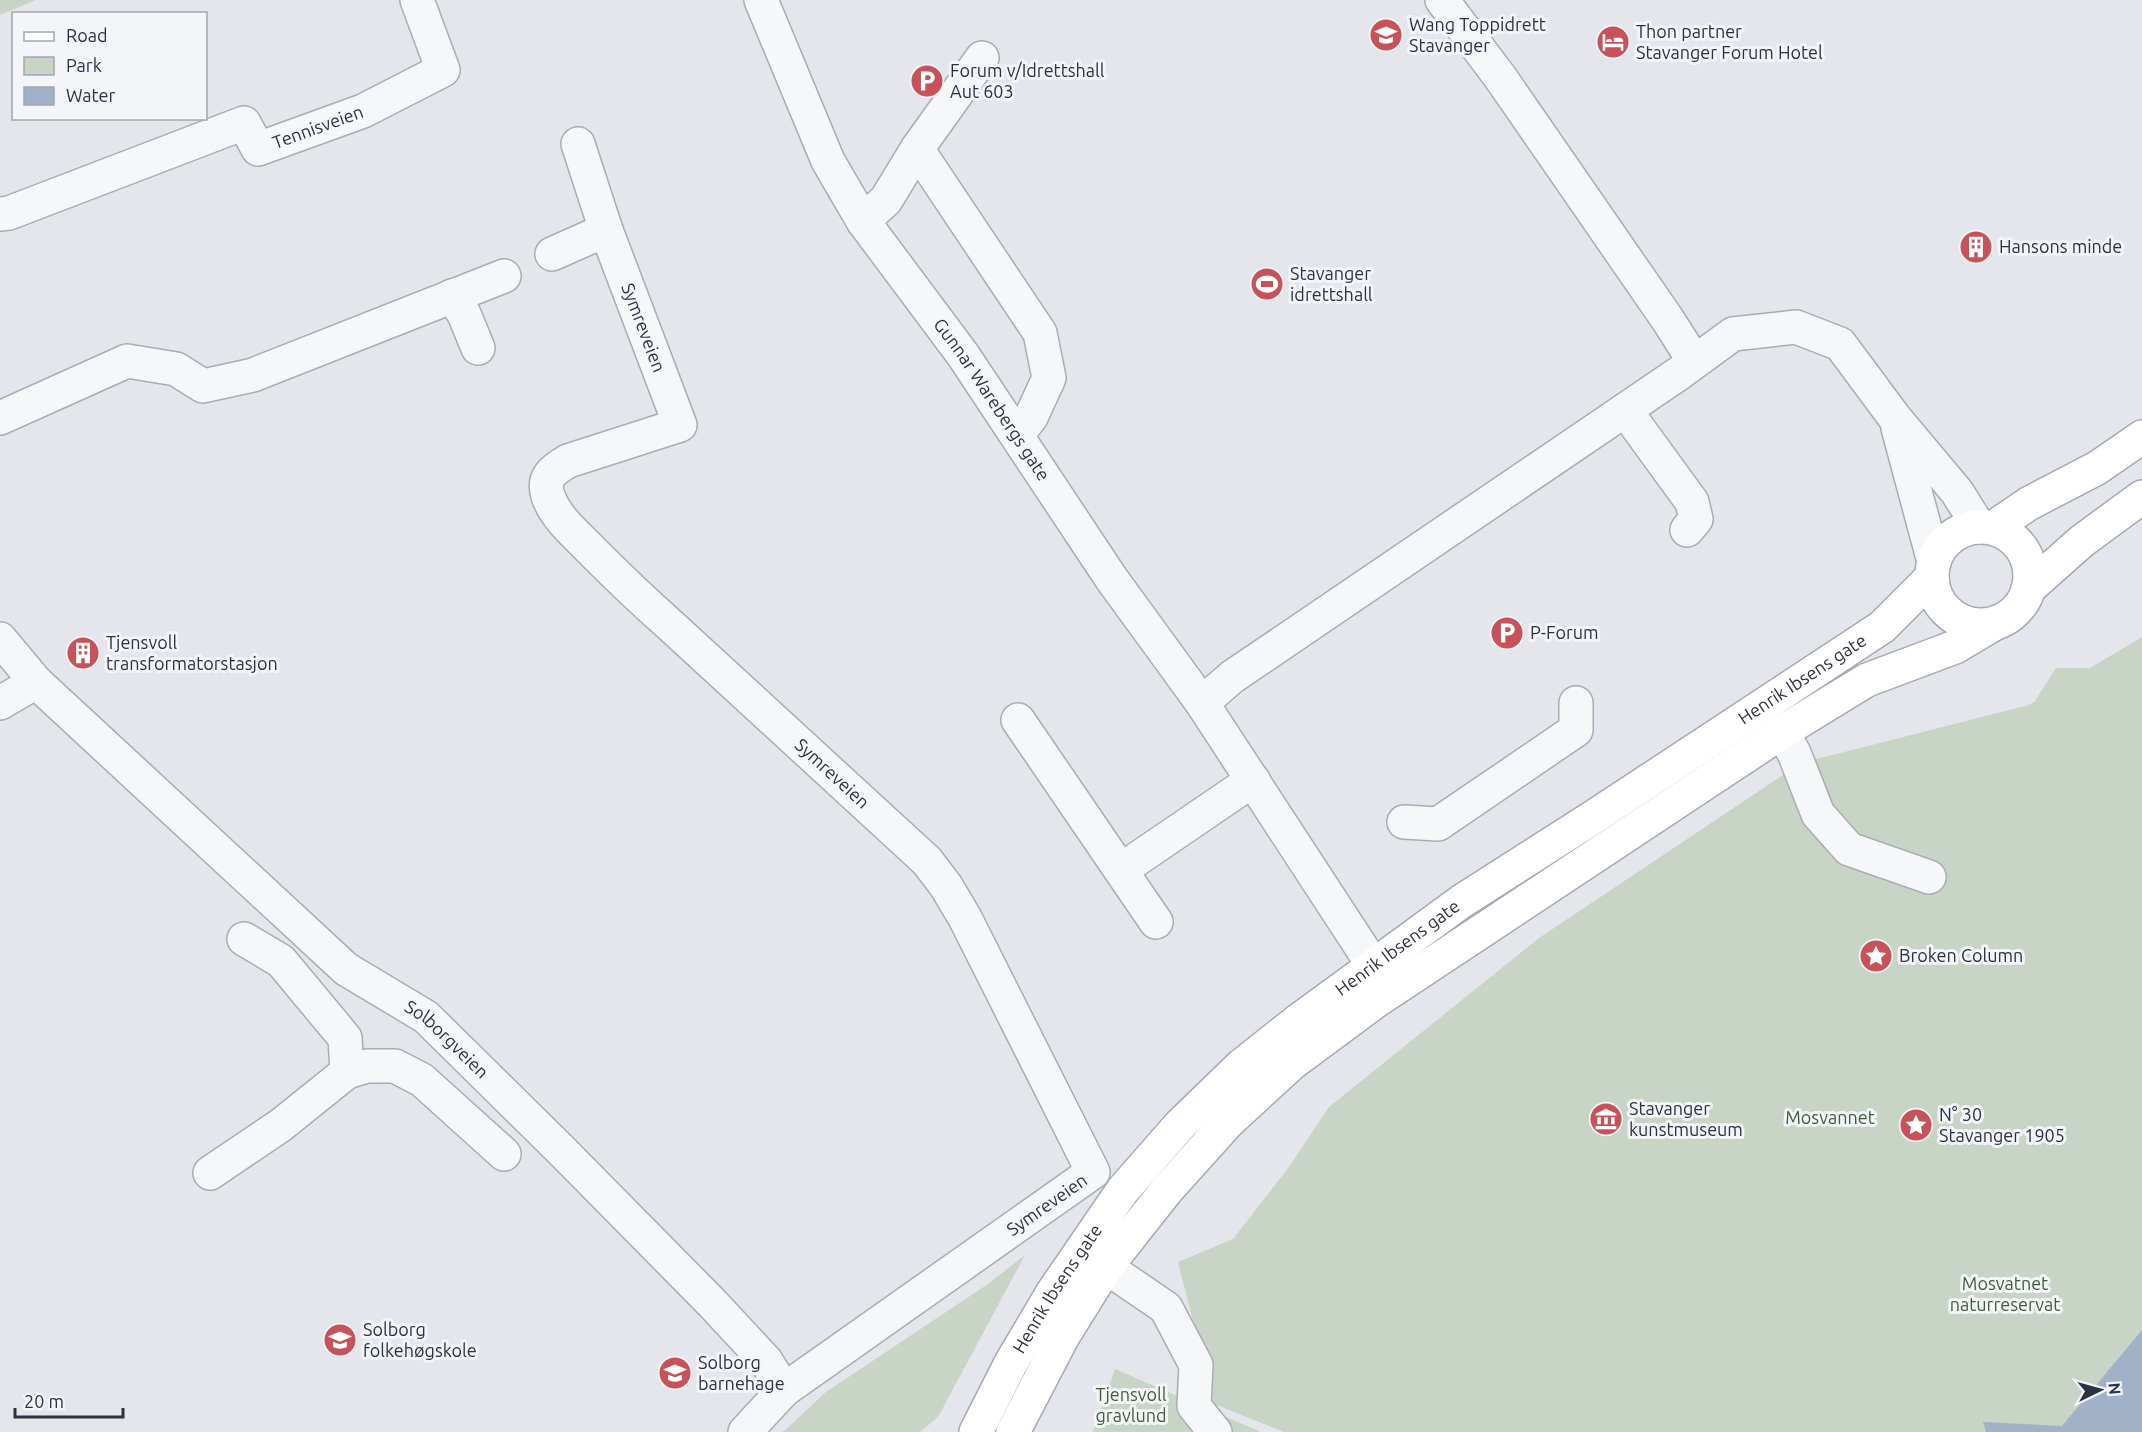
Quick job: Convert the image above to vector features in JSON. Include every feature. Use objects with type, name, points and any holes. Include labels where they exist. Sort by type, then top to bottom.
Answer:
[{"type":"main road","points":[[1986,528],[2097,468],[2142,437]]},
{"type":"main road","points":[[2028,589],[2082,541],[2142,497]]},
{"type":"main road","points":[[1986,528],[2008,535],[2019,545],[2027,559],[2030,574],[2028,589],[2022,603],[2011,615],[1997,622],[1982,625],[1967,623],[1953,616],[1942,606],[1935,592],[1933,570],[1940,548],[1951,537],[1964,530],[1986,528]]},
{"type":"main road","name":"Henrik Ibsens gate","points":[[976,1432],[1011,1363],[1053,1292],[1123,1190],[1180,1125],[1241,1066],[1299,1020],[1462,901],[1592,819],[1881,627],[1933,570]]},
{"type":"main road","name":"Henrik Ibsens gate","points":[[1013,1432],[1063,1336],[1106,1267],[1166,1191],[1220,1130],[1291,1064],[1376,1001],[1782,732],[1867,680],[1955,647],[1997,622]]},
{"type":"street","name":"Tennisveien","points":[[0,214],[9,213],[244,123],[258,149],[363,111],[443,70],[417,0]]},
{"type":"street","name":"Gunnar Warebergs gate","points":[[761,0],[828,161],[863,221],[963,355],[1111,578],[1202,703],[1373,965]]},
{"type":"street","points":[[1442,0],[1500,77],[1694,361]]},
{"type":"street","points":[[863,221],[886,200],[917,149],[982,58]]},
{"type":"street","name":"Symreveien","points":[[578,144],[606,230],[680,425],[568,461],[558,467],[550,473],[546,480],[552,505],[563,522],[627,586],[927,861],[946,886],[965,918],[1093,1172],[784,1390]]},
{"type":"street","points":[[917,149],[1040,333],[1049,378],[1031,417],[1017,435]]},
{"type":"street","points":[[552,254],[606,230]]},
{"type":"street","points":[[0,418],[127,361],[176,369],[203,386],[253,375],[504,276]]},
{"type":"street","points":[[452,296],[464,314],[478,348]]},
{"type":"street","points":[[1202,703],[1232,677],[1733,334],[1796,327],[1840,345],[1895,418],[1986,528]]},
{"type":"street","points":[[1624,410],[1692,502],[1696,519],[1687,530]]},
{"type":"street","points":[[1895,418],[1933,570]]},
{"type":"street","name":"Solborgveien","points":[[0,639],[36,682],[346,969],[426,1017],[713,1304],[766,1361],[784,1390]]},
{"type":"street","points":[[0,703],[36,682]]},
{"type":"street","points":[[1404,822],[1438,824],[1576,730],[1576,703]]},
{"type":"street","points":[[1018,720],[1156,922]]},
{"type":"street","points":[[1782,732],[1794,753],[1818,814],[1850,849],[1929,877]]},
{"type":"street","points":[[1120,870],[1253,780]]},
{"type":"street","points":[[244,939],[281,961],[345,1038],[347,1072]]},
{"type":"street","points":[[210,1173],[281,1125],[347,1072],[367,1066],[395,1066],[422,1080],[504,1154]]},
{"type":"street","points":[[1106,1267],[1166,1308],[1196,1365],[1194,1406],[1215,1432]]},
{"type":"street","points":[[745,1432],[784,1390]]},
{"type":"green space","points":[[0,0],[36,0],[0,15]]},
{"type":"green space","name":"Mosvannet","points":[[2142,637],[2142,1432],[1284,1432],[1214,1404],[1178,1262],[1233,1239],[1289,1167],[1329,1107],[1539,938],[1801,763],[2029,705],[2035,701],[2056,668],[2090,668]]},
{"type":"green space","points":[[1025,1255],[938,1417],[920,1432],[783,1432],[826,1392],[988,1284]]},
{"type":"green space","name":"Tjensvoll gravlund","points":[[1115,1369],[1261,1432],[1093,1432]]},
{"type":"water","points":[[2142,1330],[2142,1432],[1986,1432],[1983,1422],[2062,1426]]},
{"type":"place","name":"Wang Toppidrett Stavanger","points":[[1386,35]]},
{"type":"place","name":"Thon partner Stavanger Forum Hotel","points":[[1613,42]]},
{"type":"place","name":"Forum v/Idrettshall Aut 603","points":[[927,81]]},
{"type":"place","name":"Hansons minde","points":[[1976,247]]},
{"type":"place","name":"Stavanger idrettshall","points":[[1267,284]]},
{"type":"place","name":"P-Forum","points":[[1507,633]]},
{"type":"place","name":"Tjensvoll transformatorstasjon","points":[[83,653]]},
{"type":"place","name":"Broken Column","points":[[1876,956]]},
{"type":"place","name":"Stavanger kunstmuseum","points":[[1606,1119]]},
{"type":"place","name":"N° 30 Stavanger 1905","points":[[1916,1125]]},
{"type":"place","name":"Solborg folkehøgskole","points":[[340,1340]]},
{"type":"place","name":"Solborg barnehage","points":[[675,1373]]},
{"type":"park label","name":"Mosvatnet naturreservat","points":[[2005,1294]]}]
